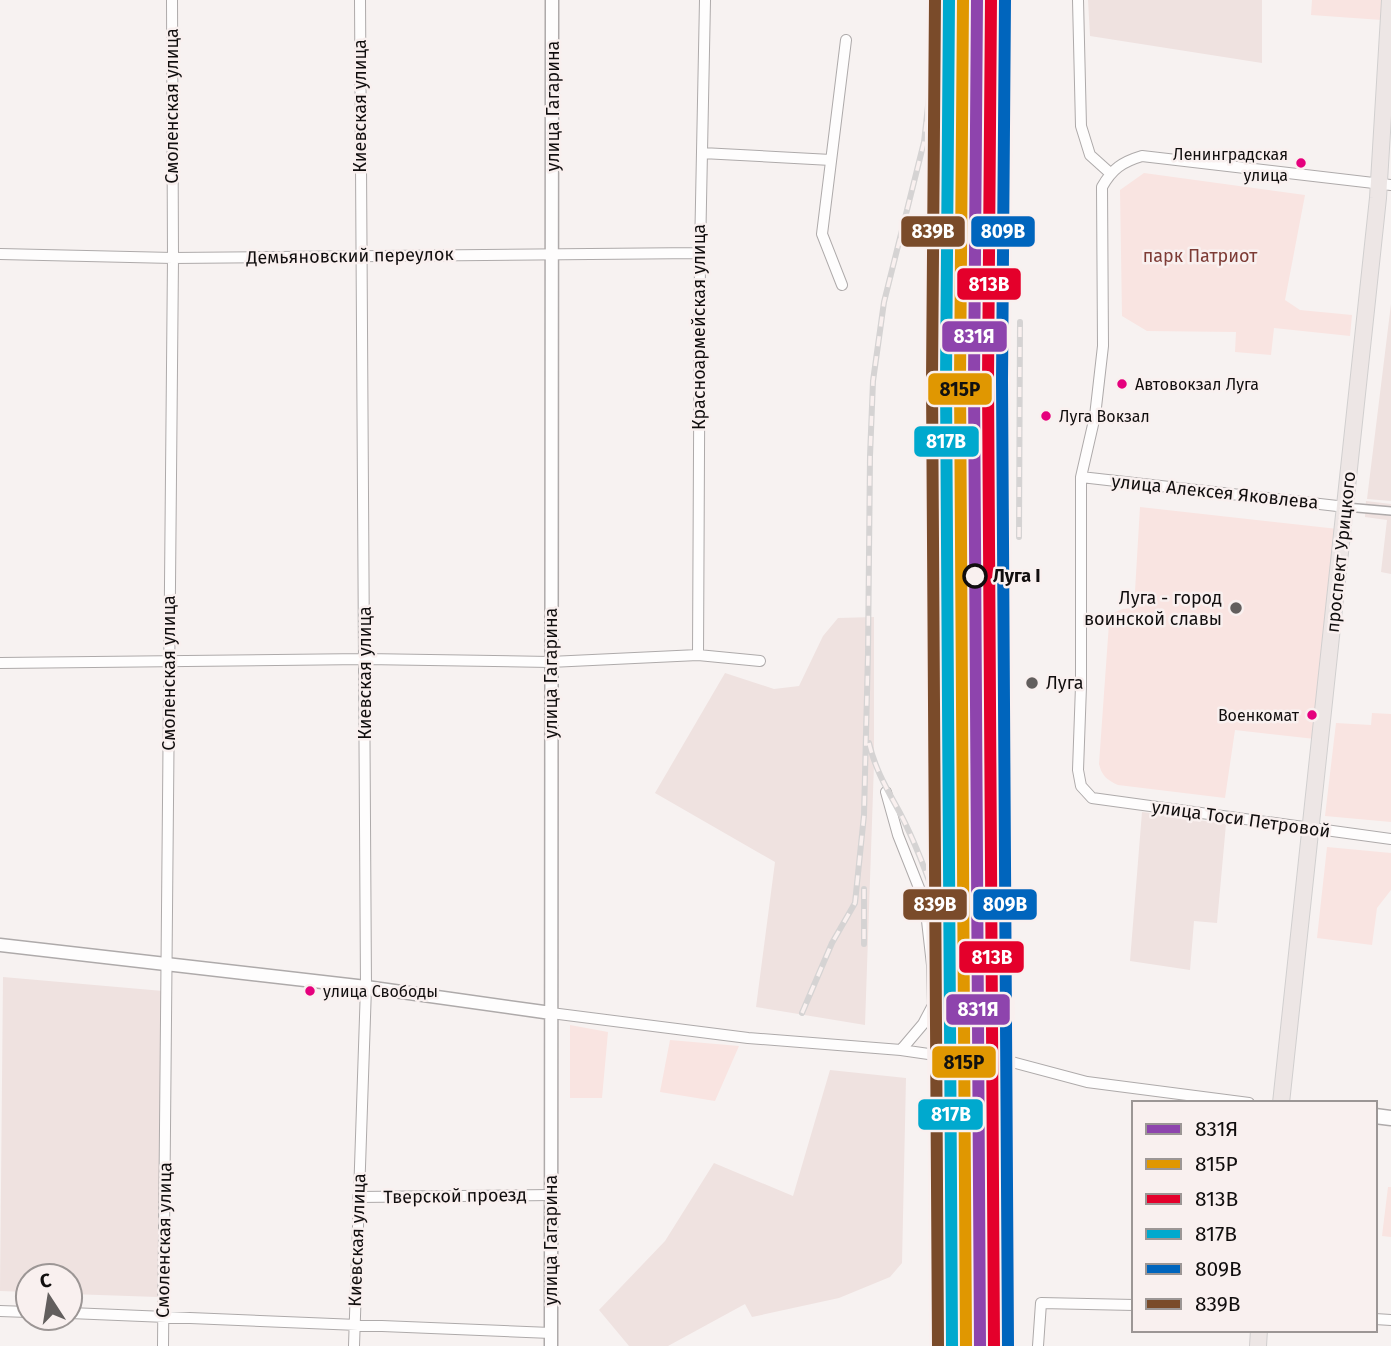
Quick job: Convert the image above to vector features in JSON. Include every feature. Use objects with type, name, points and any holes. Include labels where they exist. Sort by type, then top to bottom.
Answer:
[{"type":"main road","name":"проспект Урицкого","points":[[1281,1101],[1346,506],[1385,184],[1390,0]]},
{"type":"street","name":"Смоленская улица","points":[[163,1346],[173,258],[172,0]]},
{"type":"street","name":"Киевская улица","points":[[354,1346],[366,987],[360,0]]},
{"type":"street","name":"улица Гагарина","points":[[551,1339],[552,0]]},
{"type":"street","name":"Красноармейская улица","points":[[698,655],[699,253],[705,0]]},
{"type":"street","points":[[1078,0],[1081,126],[1090,155],[1110,173]]},
{"type":"street","points":[[842,285],[821,234],[846,40]]},
{"type":"street","points":[[702,153],[831,160]]},
{"type":"street","points":[[1080,477],[1100,386],[1103,346],[1101,201],[1102,187],[1110,173],[1124,162],[1142,156],[1385,184]]},
{"type":"street","name":"Демьяновский переулок","points":[[0,254],[173,258],[699,253]]},
{"type":"street","name":"улица Алексея Яковлева","points":[[1080,477],[1391,511]]},
{"type":"street","name":"улица Тоси Петровой","points":[[1080,477],[1081,686],[1078,770],[1081,786],[1092,798],[1391,839]]},
{"type":"street","points":[[0,663],[365,659],[550,662],[698,655],[760,661]]},
{"type":"street","points":[[886,792],[898,835],[925,903],[932,965],[933,1005],[923,1024],[901,1051]]},
{"type":"street","points":[[0,945],[366,987],[748,1038],[949,1057]]},
{"type":"street","points":[[993,1057],[1087,1082],[1234,1101]]},
{"type":"street","name":"Тверской проезд","points":[[358,1197],[551,1195]]},
{"type":"street","points":[[1038,1346],[1041,1303],[1132,1305]]},
{"type":"street","points":[[84,1314],[354,1325],[551,1339]]},
{"type":"shaded area","points":[[1088,0],[1262,0],[1262,63],[1090,36]]},
{"type":"shaded area","points":[[1391,304],[1391,501],[1367,499]]},
{"type":"shaded area","points":[[1366,501],[1391,504],[1391,574],[1381,572],[1387,520],[1365,517]]},
{"type":"shaded area","points":[[874,617],[874,764],[865,1025],[756,1007],[775,862],[655,793],[725,673],[774,689],[799,686],[823,636],[838,618]]},
{"type":"shaded area","points":[[1142,812],[1226,824],[1217,923],[1194,921],[1190,970],[1130,961]]},
{"type":"shaded area","points":[[3,977],[163,991],[158,1297],[84,1294],[84,1262],[14,1262],[14,1292],[0,1291]]},
{"type":"shaded area","points":[[830,1070],[906,1078],[902,1263],[890,1277],[839,1298],[752,1317],[745,1304],[668,1346],[629,1346],[599,1310],[665,1241],[714,1163],[793,1196]]},
{"type":"green space","points":[[1312,0],[1384,0],[1382,20],[1311,15]]},
{"type":"green space","name":"парк Патриот","points":[[1144,173],[1305,195],[1285,300],[1300,310],[1352,315],[1350,336],[1274,328],[1271,355],[1235,352],[1236,332],[1147,331],[1122,316],[1120,190]]},
{"type":"green space","points":[[1140,507],[1338,529],[1315,739],[1235,730],[1225,798],[1118,785],[1106,777],[1099,764],[1109,623],[1118,611],[1134,608]]},
{"type":"green space","points":[[1372,713],[1391,714],[1391,822],[1325,816],[1336,723],[1371,725]]},
{"type":"green space","points":[[1327,847],[1391,853],[1391,890],[1377,908],[1372,945],[1317,938]]},
{"type":"green space","points":[[570,1025],[608,1032],[602,1098],[570,1098]]},
{"type":"green space","points":[[670,1040],[739,1046],[715,1101],[660,1092]]},
{"type":"green space","points":[[1388,1187],[1391,1187],[1391,1237],[1382,1236]]},
{"type":"railway","points":[[802,1013],[832,943],[855,903],[864,815],[873,381],[884,302],[924,142],[929,97],[931,0]]},
{"type":"railway","points":[[994,536],[996,0]]},
{"type":"railway","points":[[1019,537],[1020,322]]},
{"type":"railway","points":[[869,743],[878,770],[916,848],[939,910]]},
{"type":"railway","points":[[864,889],[864,944]]},
{"type":"transit line","name":"839В","points":[[935,0],[932,381],[938,1346]]},
{"type":"transit line","name":"817В","points":[[949,0],[946,381],[952,1346]]},
{"type":"transit line","name":"815Р","points":[[963,0],[960,381],[966,1346]]},
{"type":"transit line","name":"831Я","points":[[977,0],[974,381],[980,1346]]},
{"type":"transit line","name":"813В","points":[[991,0],[988,381],[994,1346]]},
{"type":"transit line","name":"809В","points":[[1005,0],[1002,381],[1008,1346]]},
{"type":"place","name":"Ленинградская улица","points":[[1301,163]]},
{"type":"place","name":"Автовокзал Луга","points":[[1122,384]]},
{"type":"place","name":"Луга Вокзал","points":[[1046,416]]},
{"type":"place","name":"Луга I","points":[[975,576]]},
{"type":"place","name":"Луга - город воинской славы","points":[[1236,608]]},
{"type":"place","name":"Луга","points":[[1032,683]]},
{"type":"place","name":"Военкомат","points":[[1312,715]]},
{"type":"place","name":"улица Свободы","points":[[310,991]]}]
